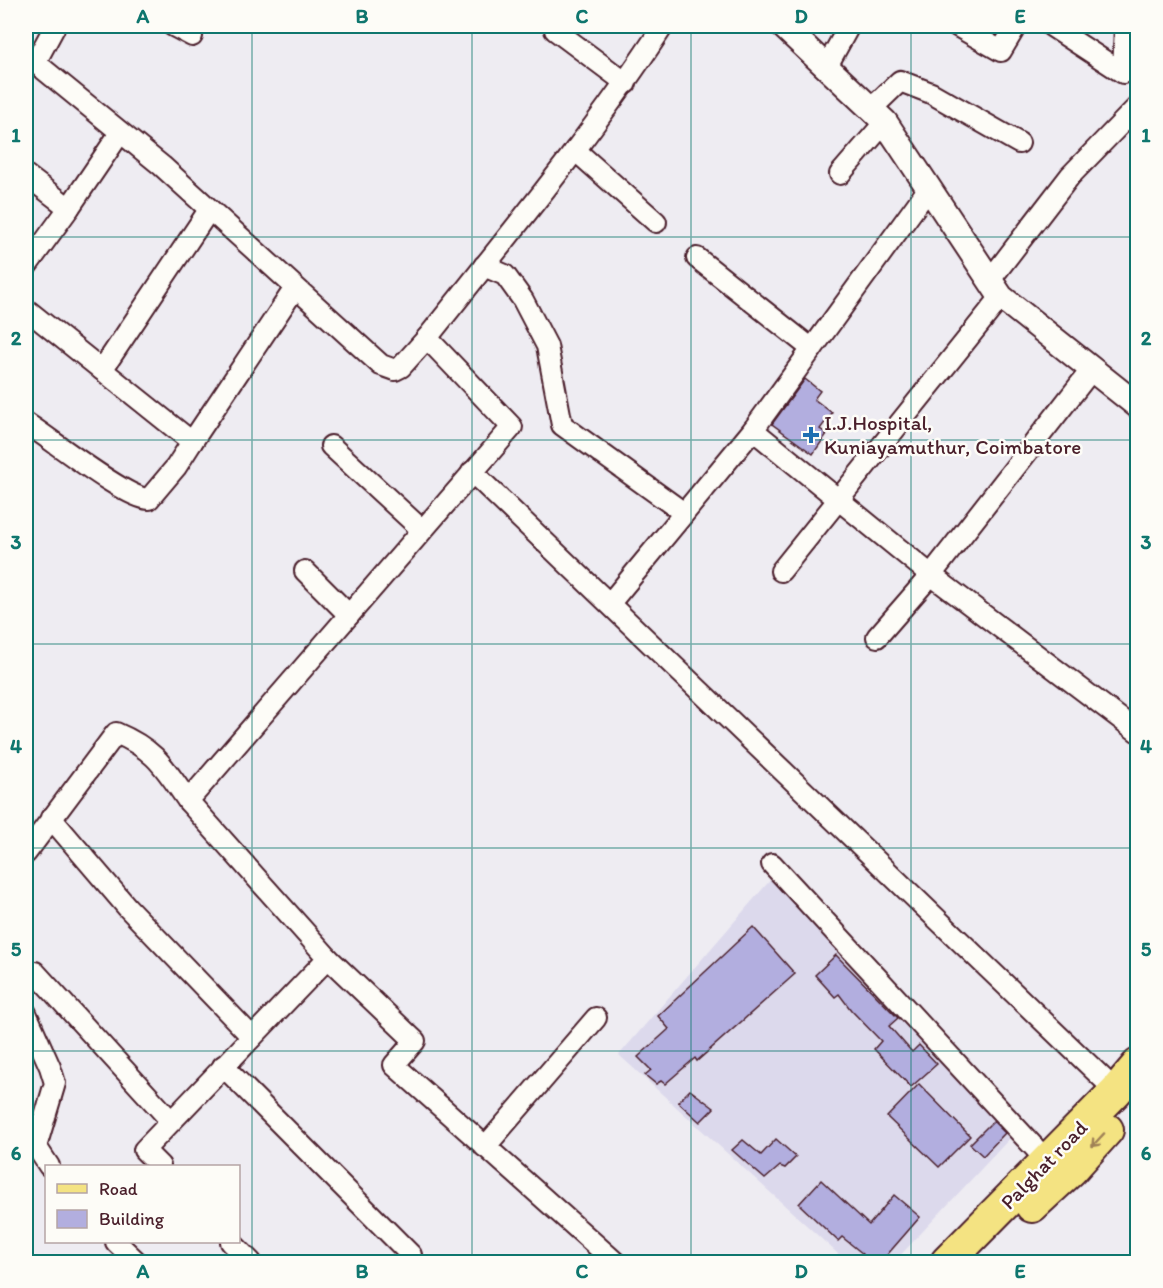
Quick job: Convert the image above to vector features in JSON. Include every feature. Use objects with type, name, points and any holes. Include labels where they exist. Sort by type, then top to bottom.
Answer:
[{"type":"main road","name":"Palghat road","points":[[974,1263],[1071,1170],[1127,1094],[1137,1065]]},
{"type":"main road","name":"Palghat road","points":[[947,1263],[1047,1161],[1127,1094]]},
{"type":"street","points":[[56,26],[30,59],[162,166],[381,365],[389,369],[401,367],[427,338],[626,83],[663,26]]},
{"type":"street","points":[[173,26],[192,36]]},
{"type":"street","points":[[783,26],[878,115],[995,288],[1137,406]]},
{"type":"street","points":[[826,66],[849,26]]},
{"type":"street","points":[[957,26],[1001,51],[1016,26]]},
{"type":"street","points":[[1051,26],[1123,73],[1125,26]]},
{"type":"street","points":[[555,30],[626,83]]},
{"type":"street","points":[[840,174],[900,81],[931,93],[1019,143]]},
{"type":"street","points":[[780,572],[838,500],[995,288],[1070,176],[1137,106]]},
{"type":"street","points":[[26,267],[120,133]]},
{"type":"street","points":[[575,150],[656,222]]},
{"type":"street","points":[[26,175],[69,208]]},
{"type":"street","points":[[610,603],[753,430],[929,188]]},
{"type":"street","points":[[102,370],[209,210]]},
{"type":"street","points":[[697,258],[812,349]]},
{"type":"street","points":[[484,266],[505,275],[523,300],[547,346],[562,425],[684,513]]},
{"type":"street","points":[[26,423],[116,485],[141,499],[149,499],[192,442],[295,288]]},
{"type":"street","points":[[26,309],[192,442]]},
{"type":"street","points":[[188,801],[512,427],[427,338]]},
{"type":"street","points":[[877,637],[931,575],[1092,369]]},
{"type":"street","points":[[753,430],[931,575],[1137,732]]},
{"type":"street","points":[[331,446],[422,530]]},
{"type":"street","points":[[472,472],[1127,1094]]},
{"type":"street","points":[[305,572],[349,615]]},
{"type":"street","points":[[26,853],[116,733],[136,741],[158,758],[188,801],[328,958],[416,1041],[394,1065],[615,1263]]},
{"type":"street","points":[[51,818],[127,907],[252,1037]]},
{"type":"street","points":[[772,864],[1047,1161]]},
{"type":"street","points":[[158,1165],[144,1150],[328,958]]},
{"type":"street","points":[[35,972],[171,1121]]},
{"type":"street","points":[[26,1013],[55,1083],[31,1139],[48,1165]]},
{"type":"street","points":[[485,1147],[596,1018]]},
{"type":"street","points":[[223,1066],[411,1255]]},
{"type":"street","points":[[117,1243],[137,1263]]},
{"type":"street","points":[[232,1243],[251,1263]]},
{"type":"shaded area","points":[[773,877],[1012,1136],[894,1262],[847,1262],[619,1055]]},
{"type":"building","points":[[805,379],[820,391],[814,399],[832,413],[820,429],[827,434],[813,454],[772,424]]},
{"type":"building","points":[[753,927],[795,974],[697,1061],[695,1058],[665,1084],[661,1081],[656,1084],[645,1075],[651,1070],[638,1057],[669,1029],[658,1016]]},
{"type":"building","points":[[836,955],[898,1018],[889,1026],[912,1052],[919,1045],[937,1064],[911,1087],[874,1049],[881,1041],[839,994],[835,997],[815,975]]},
{"type":"building","points":[[919,1084],[970,1136],[939,1167],[887,1117]]},
{"type":"building","points":[[690,1090],[714,1108],[700,1122],[678,1102]]},
{"type":"building","points":[[993,1121],[1005,1133],[983,1156],[970,1144]]},
{"type":"building","points":[[776,1139],[796,1157],[785,1168],[780,1166],[765,1179],[732,1150],[743,1140],[761,1155]]},
{"type":"building","points":[[821,1180],[869,1225],[894,1195],[920,1217],[880,1263],[856,1263],[863,1254],[842,1237],[838,1241],[799,1204]]},
{"type":"place","name":"I.J.Hospital, Kuniayamuthur, Coimbatore","points":[[811,435]]}]
